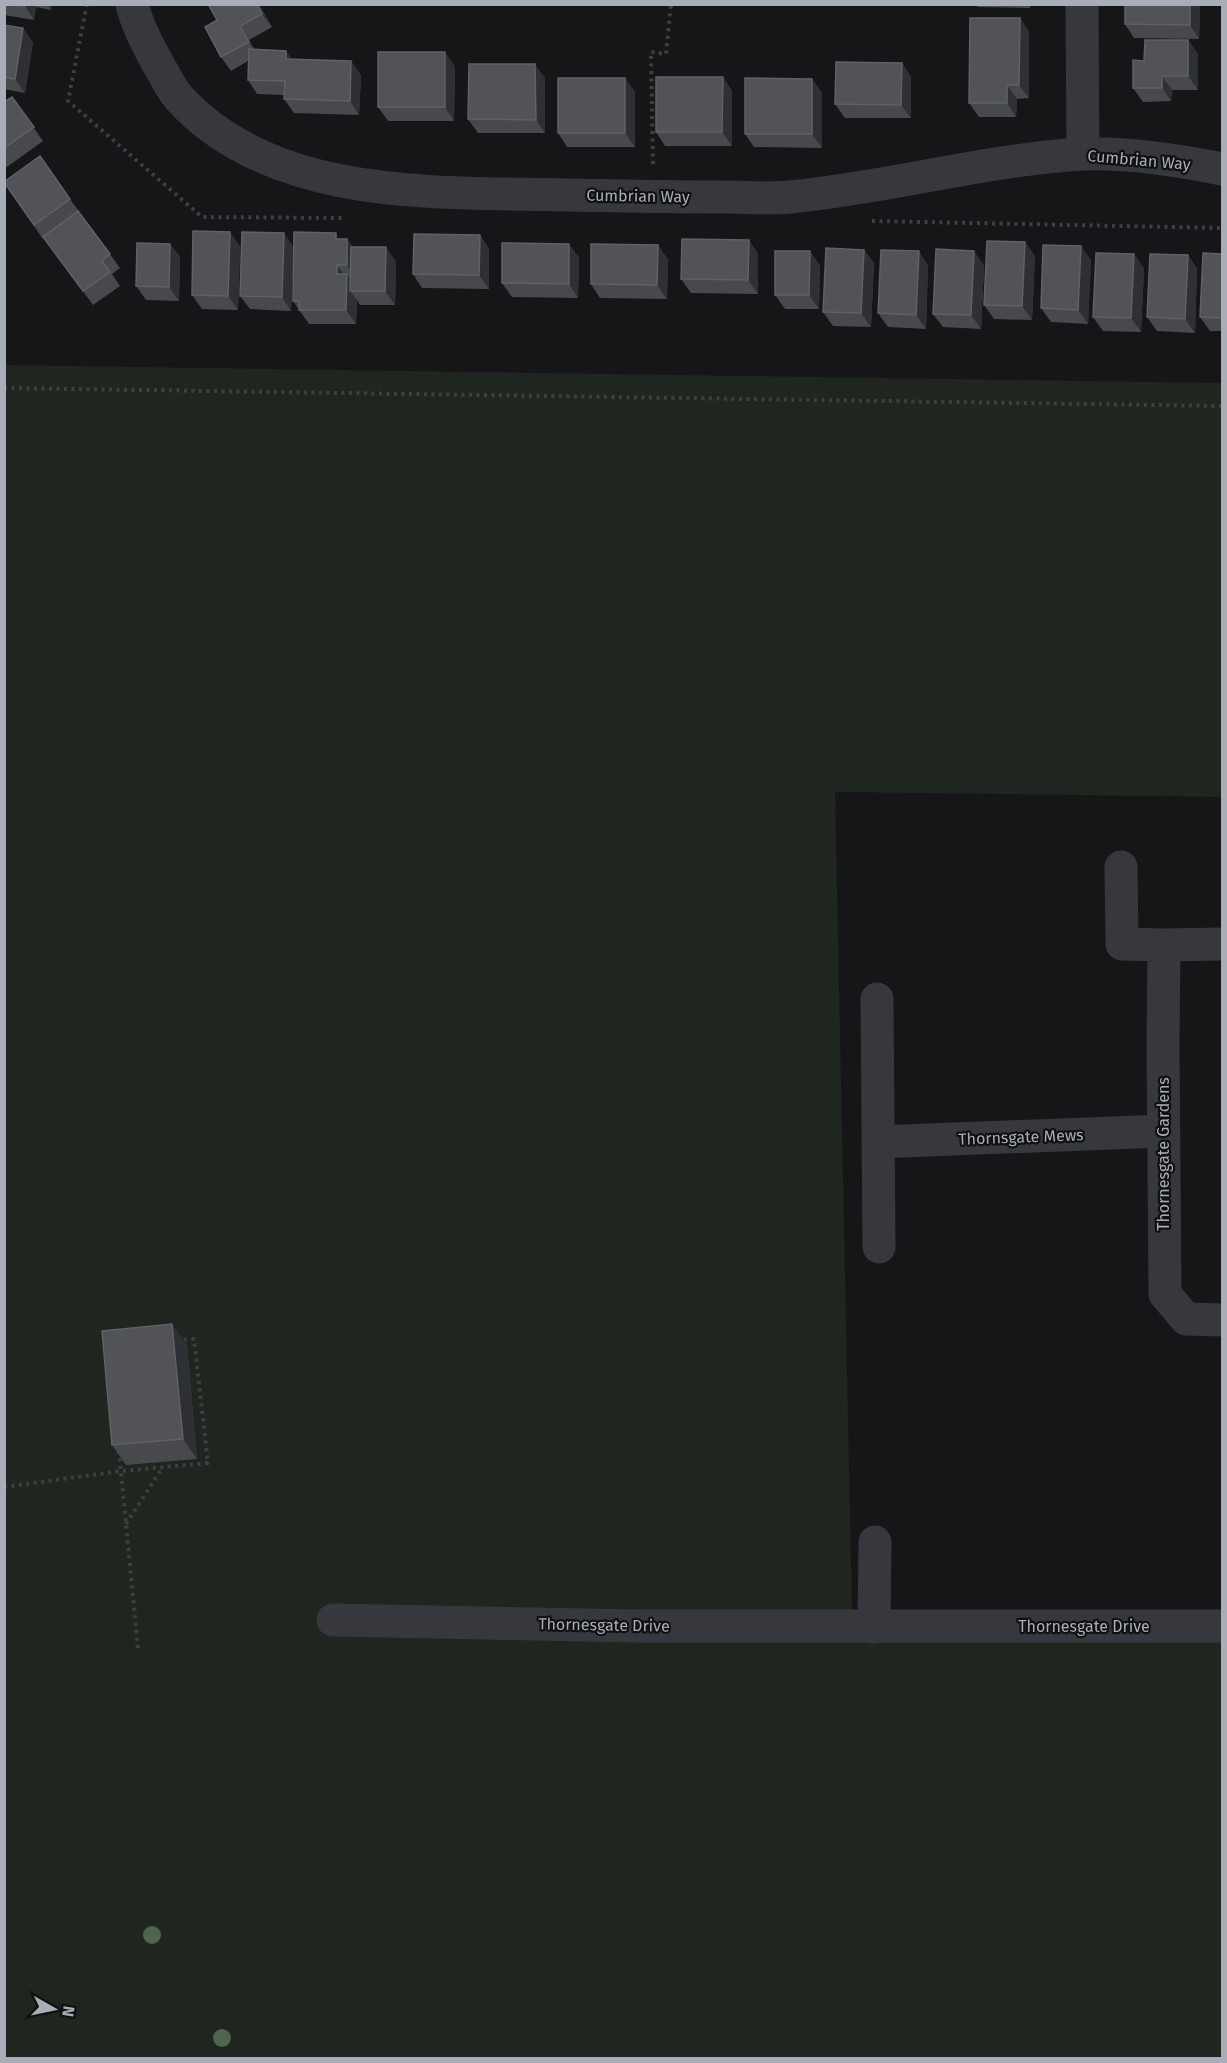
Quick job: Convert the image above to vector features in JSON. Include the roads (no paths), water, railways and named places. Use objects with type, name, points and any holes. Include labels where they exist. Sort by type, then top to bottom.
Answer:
[{"type":"street","name":"Cumbrian Way","points":[[132,4],[154,57],[178,98],[218,133],[267,160],[326,178],[370,185],[436,192],[654,197],[787,197],[1083,154],[1144,157],[1222,168]]},
{"type":"street","points":[[1082,4],[1083,154]]},
{"type":"street","points":[[1121,867],[1122,944],[1222,944]]},
{"type":"street","name":"Thornesgate Gardens","points":[[1164,945],[1165,1294],[1186,1319],[1222,1320]]},
{"type":"street","points":[[877,999],[879,1247]]},
{"type":"street","name":"Thornsgate Mews","points":[[878,1142],[1163,1131]]},
{"type":"street","points":[[874,1627],[875,1542]]},
{"type":"street","name":"Thornesgate Drive","points":[[333,1620],[636,1626],[1222,1626]]}]
